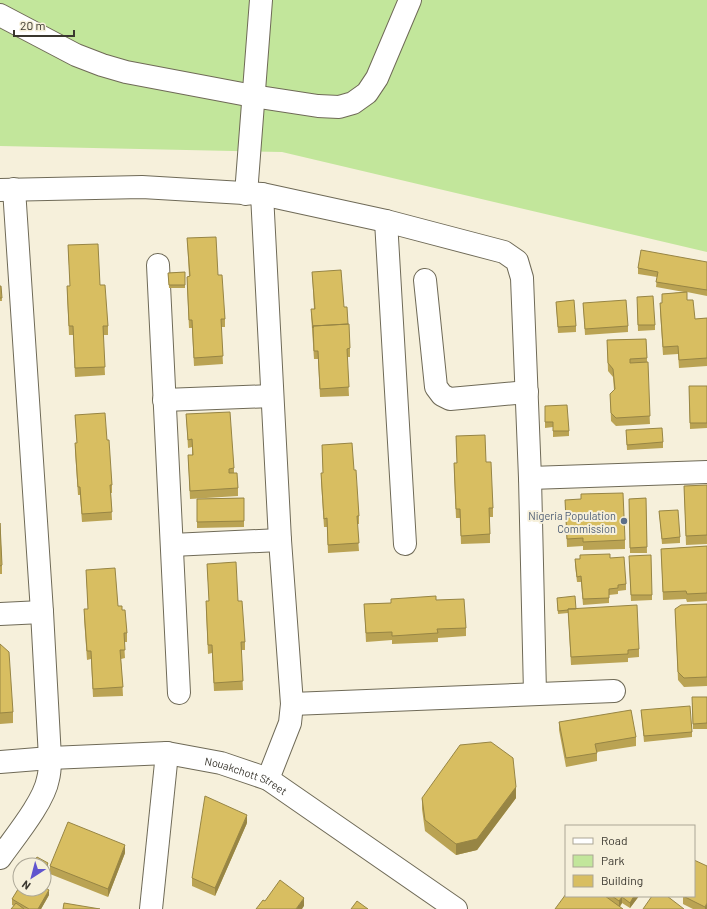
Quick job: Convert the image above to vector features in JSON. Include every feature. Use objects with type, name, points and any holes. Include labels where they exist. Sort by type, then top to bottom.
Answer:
[{"type":"street","points":[[261,0],[253,96],[254,194],[272,396],[280,540],[292,704],[290,723],[268,779]]},
{"type":"street","points":[[0,15],[76,55],[126,72],[253,96],[318,106],[339,107],[353,103],[367,93],[378,78],[410,0]]},
{"type":"street","points":[[0,858],[31,815],[41,797],[48,781],[50,758],[42,612],[7,190],[142,187],[254,194],[386,221],[504,252],[517,261],[522,278],[527,392],[535,693]]},
{"type":"street","points":[[386,221],[405,544]]},
{"type":"street","points":[[158,265],[179,693]]},
{"type":"street","points":[[425,280],[436,387],[442,395],[450,399],[527,392]]},
{"type":"street","points":[[164,400],[272,396]]},
{"type":"street","points":[[530,478],[707,472]]},
{"type":"street","points":[[172,545],[280,540]]},
{"type":"street","points":[[0,614],[42,612]]},
{"type":"street","points":[[292,704],[614,690]]},
{"type":"street","points":[[150,909],[167,753]]},
{"type":"street","name":"Nouakchott Street","points":[[0,762],[50,758],[167,753],[221,763],[268,779],[456,909]]},
{"type":"green space","points":[[0,0],[707,0],[707,252],[282,152],[0,146]]},
{"type":"building","points":[[216,237],[218,275],[222,275],[225,319],[221,319],[223,356],[194,358],[192,320],[189,320],[187,277],[190,276],[187,238]]},
{"type":"building","points":[[98,244],[100,285],[105,285],[108,326],[103,326],[105,367],[75,368],[73,326],[69,326],[67,286],[70,286],[68,245]]},
{"type":"building","points":[[641,250],[707,262],[707,290],[656,282],[658,272],[638,268]]},
{"type":"building","points":[[341,270],[344,307],[347,307],[348,324],[313,326],[313,328],[311,309],[315,309],[312,272]]},
{"type":"building","points":[[185,272],[185,285],[169,285],[168,273]]},
{"type":"building","points":[[1,286],[2,298],[0,298]]},
{"type":"building","points":[[687,292],[687,300],[693,300],[695,319],[707,318],[707,358],[679,360],[678,346],[663,347],[660,303],[662,303],[662,294]]},
{"type":"building","points":[[653,296],[655,325],[638,325],[637,297]]},
{"type":"building","points":[[574,300],[576,326],[558,327],[556,302]]},
{"type":"building","points":[[626,300],[628,326],[585,329],[583,303]]},
{"type":"building","points":[[349,324],[350,348],[347,349],[349,387],[320,389],[318,351],[314,351],[313,326]]},
{"type":"building","points":[[646,339],[647,358],[630,359],[630,363],[648,362],[650,416],[616,418],[611,413],[610,394],[615,389],[613,369],[608,363],[607,340]]},
{"type":"building","points":[[689,386],[707,386],[707,423],[690,423]]},
{"type":"building","points":[[567,405],[569,431],[553,431],[553,422],[545,422],[545,406]]},
{"type":"building","points":[[230,412],[234,468],[229,469],[229,473],[237,473],[238,488],[190,491],[188,455],[193,455],[192,439],[188,440],[186,414]]},
{"type":"building","points":[[105,413],[107,440],[109,440],[112,512],[82,514],[80,487],[78,487],[75,415]]},
{"type":"building","points":[[662,428],[663,442],[627,445],[626,430]]},
{"type":"building","points":[[485,435],[486,462],[491,462],[493,508],[489,508],[490,534],[461,536],[460,509],[456,509],[454,463],[457,463],[456,436]]},
{"type":"building","points":[[352,443],[354,470],[356,470],[359,543],[328,545],[327,518],[324,519],[321,473],[323,473],[322,445]]},
{"type":"building","points":[[707,485],[707,535],[686,536],[684,486]]},
{"type":"building","points":[[623,493],[625,540],[583,542],[583,538],[567,539],[565,500],[581,499],[581,494]]},
{"type":"building","points":[[244,498],[244,521],[197,522],[197,499]]},
{"type":"building","points":[[646,498],[647,547],[630,548],[629,499]]},
{"type":"building","points":[[678,510],[680,537],[662,539],[659,511]]},
{"type":"building","points":[[0,523],[2,565],[0,566]]},
{"type":"building","points":[[707,546],[707,593],[687,594],[686,591],[663,592],[661,549]]},
{"type":"building","points":[[610,554],[610,558],[624,557],[626,584],[618,585],[618,588],[609,589],[609,598],[583,599],[581,576],[577,577],[575,559],[580,559],[580,555]]},
{"type":"building","points":[[651,555],[652,595],[631,595],[629,556]]},
{"type":"building","points":[[236,562],[238,601],[242,601],[245,642],[241,642],[243,681],[214,683],[212,645],[208,645],[206,601],[209,601],[207,564]]},
{"type":"building","points":[[115,568],[118,606],[122,606],[122,610],[125,610],[127,633],[124,633],[125,650],[120,650],[123,687],[93,689],[91,651],[87,651],[84,609],[88,609],[86,570]]},
{"type":"building","points":[[436,596],[436,600],[464,599],[466,628],[437,629],[438,633],[392,636],[392,632],[366,633],[364,604],[391,603],[391,599]]},
{"type":"building","points":[[575,596],[576,609],[558,611],[557,598]]},
{"type":"building","points":[[707,604],[707,677],[684,678],[678,672],[675,609],[681,605]]},
{"type":"building","points":[[637,605],[639,649],[628,650],[628,654],[571,657],[568,609]]},
{"type":"building","points":[[0,644],[9,652],[13,712],[0,713]]},
{"type":"building","points":[[692,697],[707,697],[707,723],[693,724]]},
{"type":"building","points":[[690,706],[692,732],[644,736],[641,710]]},
{"type":"building","points":[[631,710],[636,737],[595,744],[597,753],[566,758],[559,722]]},
{"type":"building","points":[[491,742],[513,758],[516,787],[477,839],[456,844],[425,820],[422,798],[460,745]]},
{"type":"building","points":[[205,796],[247,815],[215,888],[192,878]]},
{"type":"building","points":[[68,822],[125,845],[108,889],[52,867],[52,861]]},
{"type":"building","points":[[695,860],[707,866],[707,903],[705,907],[685,897],[695,897]]},
{"type":"building","points":[[280,880],[304,898],[296,909],[256,909],[263,900],[265,901]]},
{"type":"building","points":[[565,895],[565,897],[606,897],[623,909],[555,909]]},
{"type":"building","points":[[13,897],[45,897],[38,909],[29,909],[12,899]]},
{"type":"building","points":[[613,897],[622,897],[619,901]]},
{"type":"building","points":[[622,897],[633,897],[630,903]]},
{"type":"building","points":[[651,897],[668,897],[684,909],[643,909]]},
{"type":"building","points":[[357,901],[368,909],[351,909]]},
{"type":"building","points":[[16,903],[24,909],[11,909]]},
{"type":"building","points":[[64,903],[100,909],[63,909]]},
{"type":"place","name":"Nigeria Population Commission","points":[[624,521]]}]
